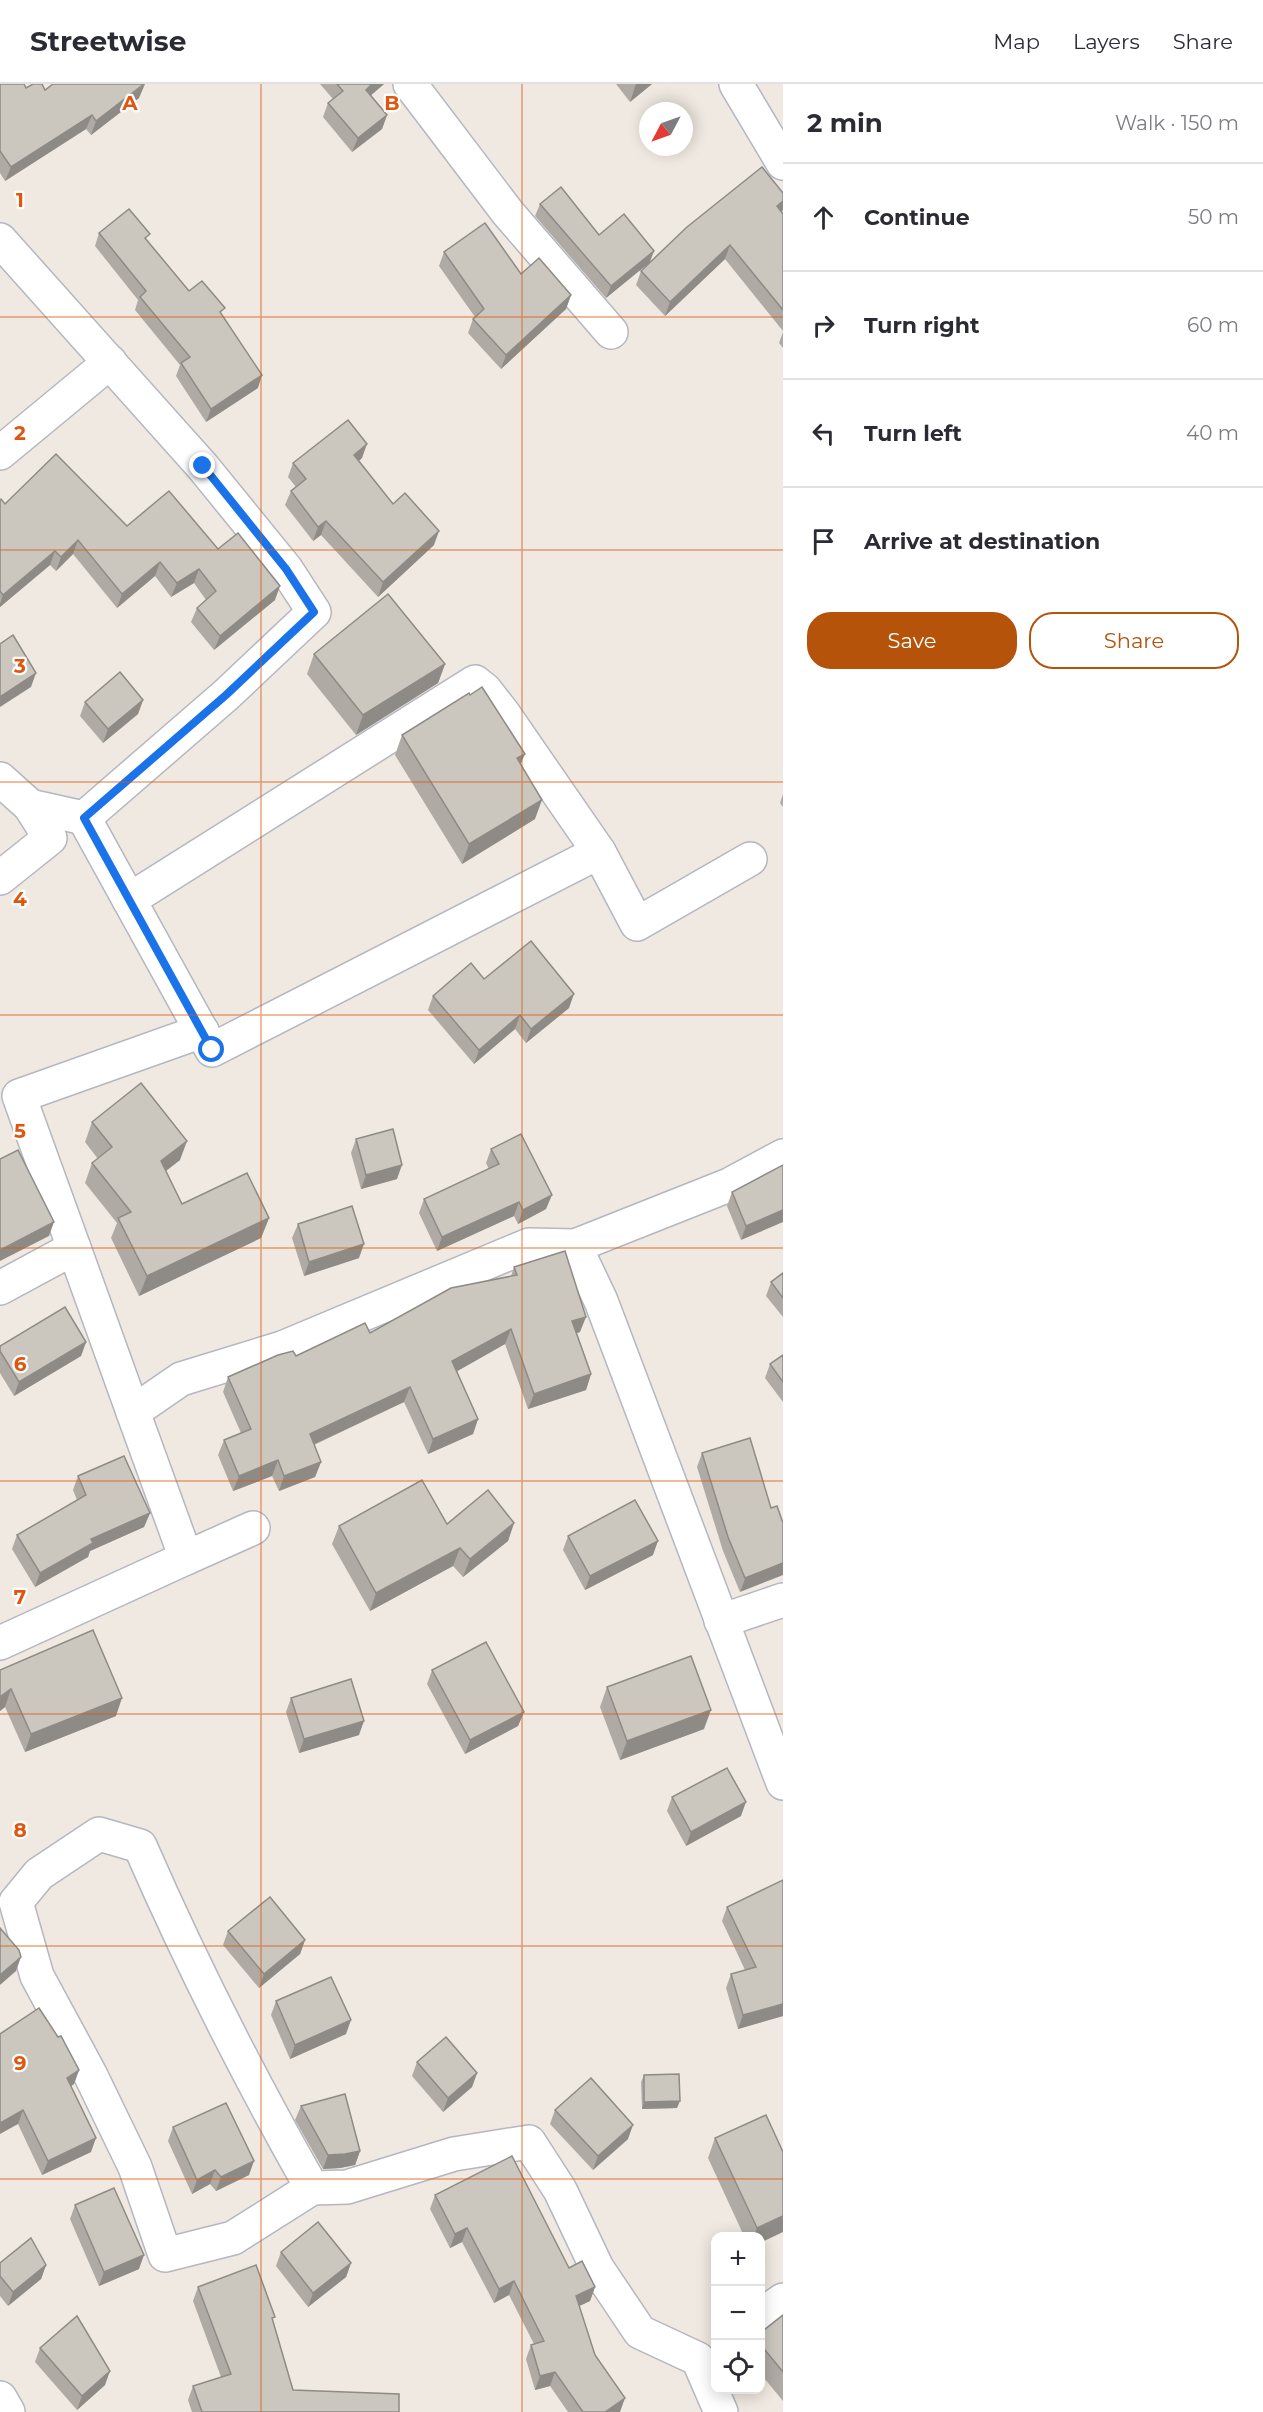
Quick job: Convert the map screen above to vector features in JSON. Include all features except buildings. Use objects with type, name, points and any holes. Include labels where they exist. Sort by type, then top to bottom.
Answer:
[{"type":"street","points":[[410,84],[508,213],[611,332]]},
{"type":"street","points":[[736,84],[783,163]]},
{"type":"street","points":[[0,240],[203,466],[286,569],[314,612],[226,695],[84,818]]},
{"type":"street","points":[[0,453],[110,362]]},
{"type":"street","points":[[129,900],[475,682],[485,690],[503,713],[599,852],[637,924],[750,859]]},
{"type":"street","points":[[0,779],[30,806],[50,838],[0,878]]},
{"type":"street","points":[[30,806],[84,818],[212,1050],[599,852]]},
{"type":"street","points":[[186,1558],[19,1096],[202,1031]]},
{"type":"street","points":[[133,1412],[180,1380],[282,1348],[529,1245],[575,1246],[729,1185],[783,1156]]},
{"type":"street","points":[[575,1246],[601,1301],[783,1783]]},
{"type":"street","points":[[0,1288],[74,1248]]},
{"type":"street","points":[[0,1643],[253,1528]]},
{"type":"street","points":[[721,1621],[783,1600]]},
{"type":"street","points":[[312,2188],[266,2106],[177,1931],[140,1846],[99,1834],[39,1874],[16,1902],[37,1976],[90,2074],[135,2167],[165,2255],[233,2238],[312,2188],[347,2187],[454,2154],[529,2142],[560,2190],[597,2268],[640,2332],[707,2353],[721,2412]]},
{"type":"street","points":[[765,2313],[783,2300]]},
{"type":"street","points":[[0,2398],[8,2412]]},
{"type":"route","points":[[203,466],[286,569],[314,612],[226,695],[84,818],[212,1050]]}]
